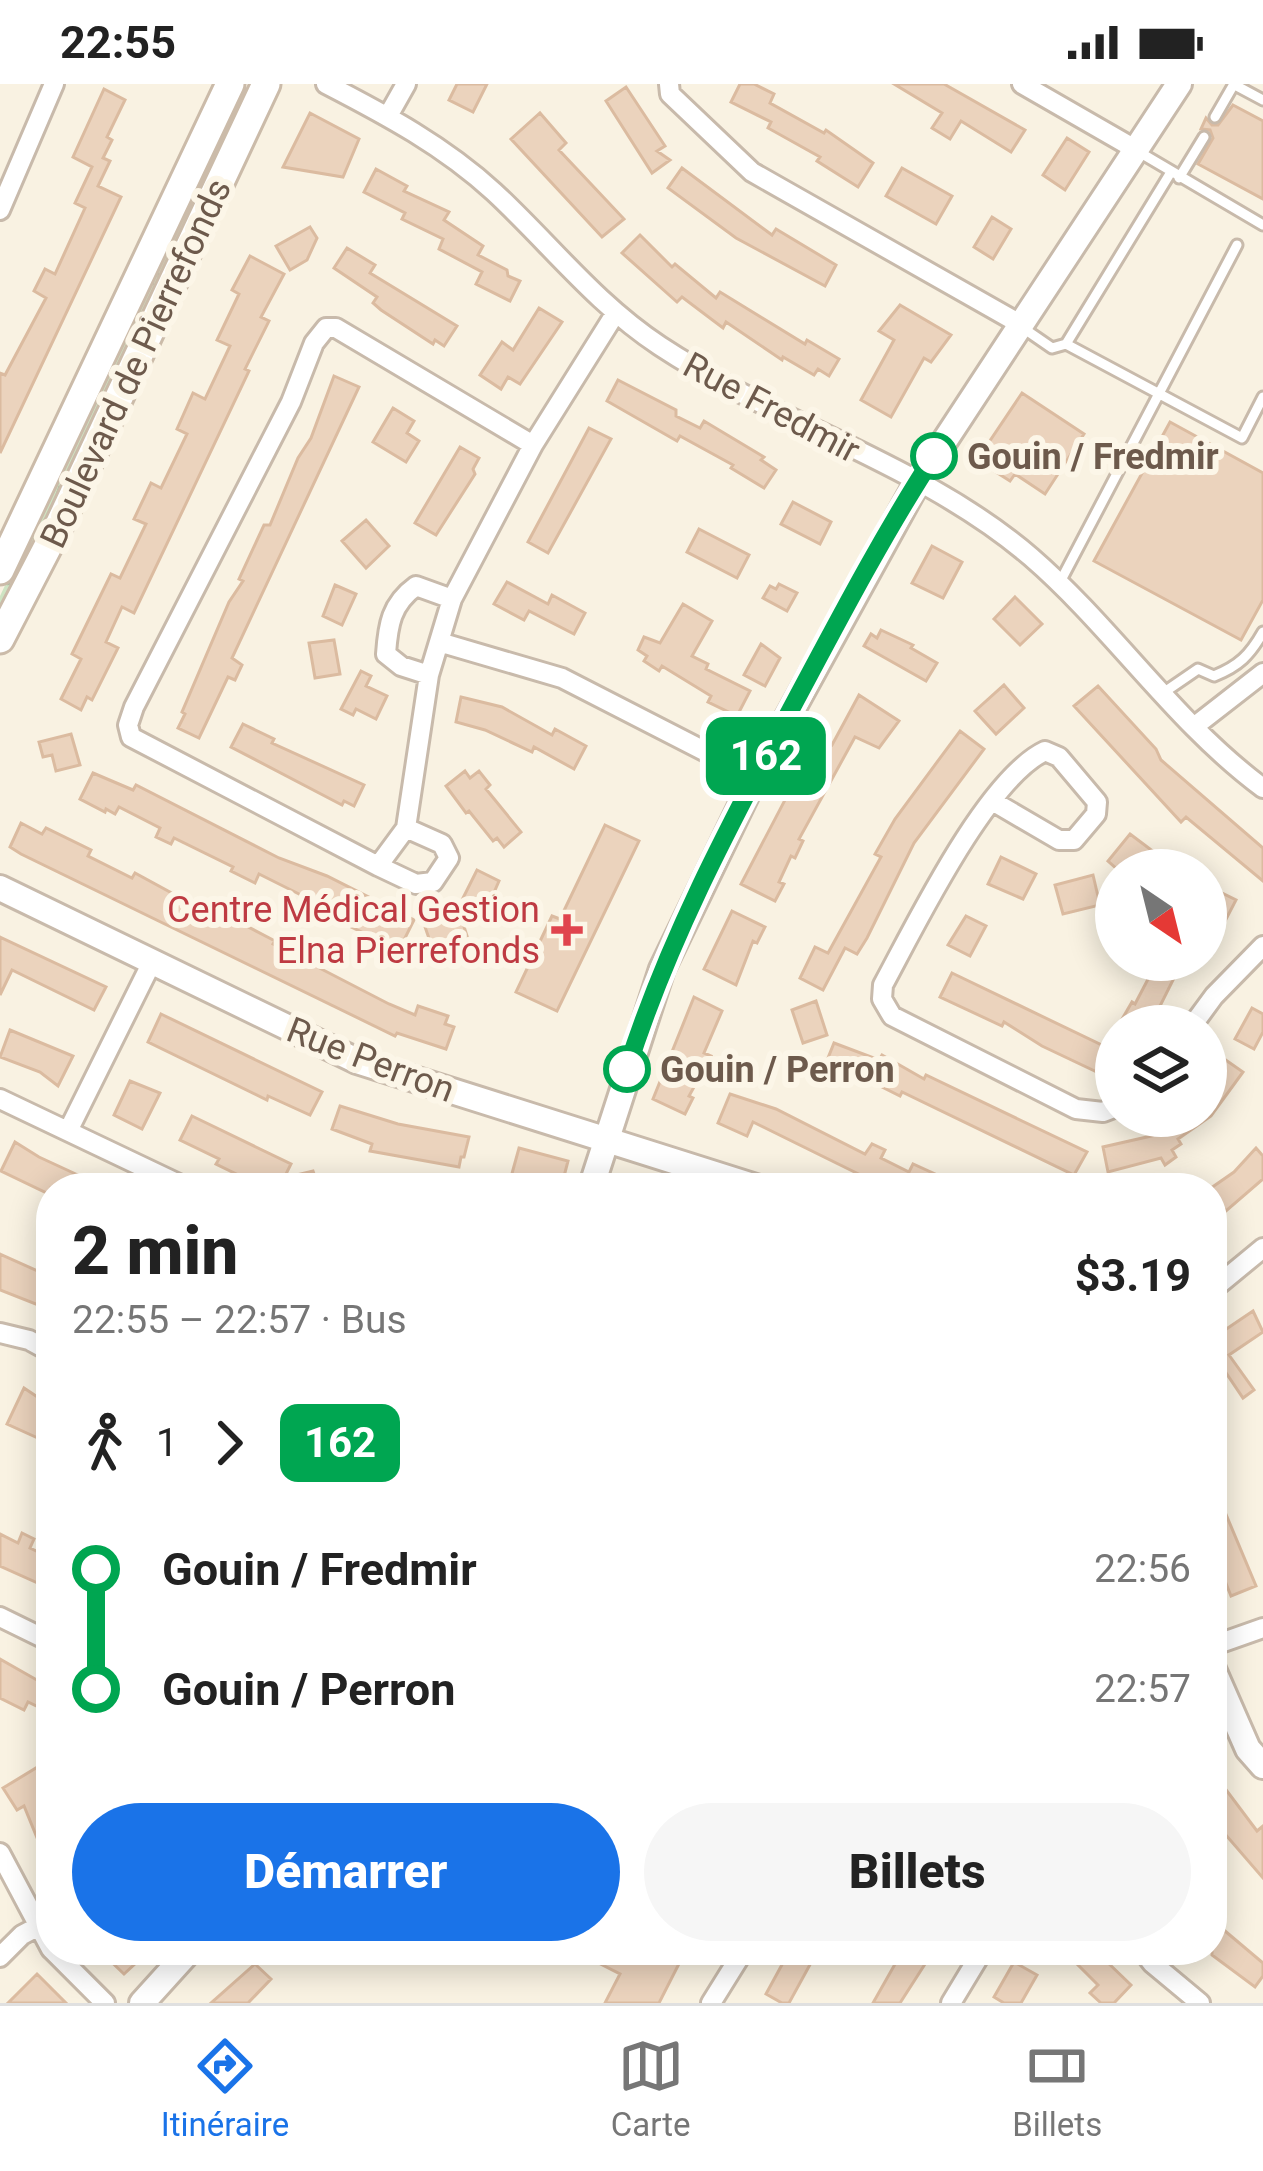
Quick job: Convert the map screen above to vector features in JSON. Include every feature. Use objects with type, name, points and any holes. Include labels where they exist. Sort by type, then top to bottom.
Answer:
[{"type":"main road","name":"Boulevard de Pierrefonds","points":[[0,570],[230,84]]},
{"type":"main road","name":"Boulevard de Pierrefonds","points":[[0,639],[60,523],[266,84]]},
{"type":"street","points":[[0,211],[8,168],[54,84]]},
{"type":"street","name":"Rue Fredmir","points":[[326,84],[453,158],[492,190],[615,314],[703,371],[982,518],[1059,584],[1195,726],[1263,788]]},
{"type":"street","points":[[388,116],[406,84]]},
{"type":"street","points":[[669,84],[670,94],[752,172],[1020,324]]},
{"type":"street","points":[[1022,84],[1135,149]]},
{"type":"street","points":[[595,1173],[662,969],[755,777],[917,483],[1179,84]]},
{"type":"street","points":[[378,866],[406,828],[429,675],[452,599],[532,446],[615,314]]},
{"type":"street","points":[[406,828],[442,844],[449,859],[433,882],[416,884],[147,748],[131,737],[130,718],[291,402],[314,343],[326,328],[335,328],[532,446]]},
{"type":"street","points":[[429,675],[401,666],[386,654],[389,621],[401,597],[416,586],[452,599]]},
{"type":"street","points":[[439,642],[576,684],[755,777]]},
{"type":"street","points":[[1195,726],[1263,673]]},
{"type":"street","points":[[994,802],[1059,839],[1074,840],[1096,814],[1097,802],[1059,757],[1045,751],[1032,758],[994,802],[948,863],[883,985],[882,1000],[892,1016],[1076,1109],[1095,1111]]},
{"type":"street","name":"Rue Perron","points":[[0,888],[358,1061],[711,1173]]},
{"type":"street","points":[[1207,1005],[1263,946]]},
{"type":"street","points":[[68,1131],[152,962]]},
{"type":"street","points":[[0,1099],[156,1173]]},
{"type":"street","points":[[1227,1278],[1263,1248]]},
{"type":"street","points":[[0,1333],[36,1344]]},
{"type":"street","points":[[0,1617],[36,1635]]},
{"type":"street","points":[[1227,1641],[1263,1628]]},
{"type":"street","points":[[1227,1701],[1248,1749],[1263,1766]]},
{"type":"street","points":[[0,1852],[36,1925]]},
{"type":"street","points":[[0,1958],[36,1928]]},
{"type":"street","points":[[68,1965],[106,2003]]},
{"type":"street","points":[[142,2003],[176,1965]]},
{"type":"street","points":[[711,2003],[735,1965]]},
{"type":"street","points":[[951,2003],[973,1965]]},
{"type":"street","points":[[1153,1965],[1177,1995],[1200,2003]]},
{"type":"lane","points":[[1215,117],[1234,84],[1263,100]]},
{"type":"lane","points":[[1020,324],[1052,348],[1066,344],[1204,137]]},
{"type":"lane","points":[[1135,149],[1263,225]]},
{"type":"lane","points":[[1059,584],[1237,245]]},
{"type":"lane","points":[[1066,344],[1242,437],[1263,398]]},
{"type":"lane","points":[[1163,693],[1198,669],[1214,676],[1237,667],[1263,632]]},
{"type":"green space","points":[[220,133],[204,189],[0,616],[0,596]]},
{"type":"building","points":[[457,84],[487,84],[473,112],[449,100]]},
{"type":"building","points":[[740,84],[754,84],[774,94],[770,103],[826,130],[873,163],[858,187],[817,161],[820,157],[768,128],[771,122],[731,102]]},
{"type":"building","points":[[894,84],[944,84],[1025,130],[1011,152],[961,121],[950,139],[932,128],[942,113]]},
{"type":"building","points":[[626,87],[665,146],[657,151],[670,160],[652,173],[606,101]]},
{"type":"building","points":[[104,89],[125,100],[107,137],[112,140],[103,158],[110,161],[98,186],[121,197],[0,453],[0,373],[5,375],[46,298],[34,291],[45,269],[55,274],[85,208],[75,203],[92,167],[73,157]]},
{"type":"building","points":[[1233,105],[1263,121],[1263,199],[1198,164],[1213,138],[1210,130],[1201,129],[1206,118],[1218,125]]},
{"type":"building","points":[[310,113],[359,139],[343,177],[283,167]]},
{"type":"building","points":[[540,113],[566,143],[559,150],[624,219],[602,237],[511,139]]},
{"type":"building","points":[[1067,138],[1089,152],[1065,190],[1043,175]]},
{"type":"building","points":[[682,168],[772,235],[776,229],[836,265],[825,286],[736,238],[668,188]]},
{"type":"building","points":[[902,168],[952,196],[936,224],[886,196]]},
{"type":"building","points":[[376,169],[407,186],[404,191],[449,212],[444,220],[483,246],[478,255],[520,281],[510,301],[476,284],[482,272],[439,249],[443,239],[402,219],[405,213],[364,192]]},
{"type":"building","points":[[992,217],[1011,229],[993,259],[974,247]]},
{"type":"building","points":[[310,227],[317,238],[307,260],[290,270],[276,246]]},
{"type":"building","points":[[640,235],[672,267],[675,264],[716,298],[720,292],[805,344],[807,340],[839,359],[829,376],[818,369],[814,375],[782,360],[726,322],[723,328],[682,297],[677,302],[622,253]]},
{"type":"building","points":[[347,248],[375,265],[370,273],[457,326],[444,346],[435,340],[433,344],[381,310],[373,303],[377,297],[334,268]]},
{"type":"building","points":[[250,256],[284,274],[261,317],[269,321],[134,613],[122,607],[106,642],[118,648],[92,700],[87,697],[81,710],[61,699],[81,659],[72,654],[111,574],[120,578],[146,524],[134,519],[151,483],[161,488],[187,434],[177,429],[193,393],[205,399],[230,346],[217,340],[239,294],[232,290]]},
{"type":"building","points":[[900,305],[951,335],[931,362],[924,358],[891,417],[861,400],[894,340],[879,331]]},
{"type":"building","points":[[539,308],[562,322],[520,384],[508,377],[501,389],[480,375],[502,342],[513,350]]},
{"type":"building","points":[[334,376],[359,387],[232,658],[242,665],[235,680],[228,677],[199,738],[178,728],[182,712],[264,525],[270,525],[311,438]]},
{"type":"building","points":[[618,380],[700,428],[704,421],[764,457],[761,460],[776,470],[764,488],[680,436],[677,441],[607,401]]},
{"type":"building","points":[[1022,393],[1084,434],[1045,494],[1015,474],[1010,481],[977,460]]},
{"type":"building","points":[[393,408],[414,421],[407,433],[419,441],[406,462],[373,442]]},
{"type":"building","points":[[1170,422],[1263,473],[1263,600],[1241,640],[1094,561]]},
{"type":"building","points":[[589,428],[611,439],[548,553],[528,542]]},
{"type":"building","points":[[460,447],[479,458],[475,474],[436,535],[415,523]]},
{"type":"building","points":[[793,502],[831,522],[820,544],[781,524]]},
{"type":"building","points":[[366,520],[389,546],[366,568],[342,541]]},
{"type":"building","points":[[699,529],[749,555],[737,578],[687,552]]},
{"type":"building","points":[[932,546],[962,562],[943,598],[912,583]]},
{"type":"building","points":[[507,582],[548,604],[552,595],[585,613],[574,634],[529,611],[524,620],[494,604]]},
{"type":"building","points":[[779,584],[797,593],[787,611],[763,598],[770,586],[776,589]]},
{"type":"building","points":[[335,585],[356,594],[342,625],[323,616]]},
{"type":"building","points":[[1015,597],[1042,624],[1020,645],[994,619]]},
{"type":"building","points":[[683,604],[712,621],[692,656],[708,664],[706,669],[750,691],[737,716],[708,702],[711,696],[662,666],[659,671],[644,661],[647,656],[638,650],[644,637],[660,643]]},
{"type":"building","points":[[881,630],[937,663],[926,681],[864,646],[871,634],[877,638]]},
{"type":"building","points":[[334,640],[340,674],[315,678],[309,643]]},
{"type":"building","points":[[761,644],[780,658],[765,686],[744,675]]},
{"type":"building","points":[[361,671],[371,676],[366,686],[387,696],[376,719],[356,709],[353,715],[341,709]]},
{"type":"building","points":[[1004,685],[1024,708],[996,734],[975,711]]},
{"type":"building","points":[[1098,686],[1161,760],[1263,848],[1263,881],[1186,817],[1181,822],[1074,706]]},
{"type":"building","points":[[859,695],[899,721],[879,748],[855,737],[799,839],[803,841],[795,858],[791,856],[775,901],[741,884],[808,756],[820,739],[832,745]]},
{"type":"building","points":[[461,697],[502,707],[552,735],[555,729],[586,746],[574,769],[534,747],[532,752],[456,722]]},
{"type":"building","points":[[243,724],[274,739],[272,743],[364,785],[354,806],[344,801],[342,805],[231,747]]},
{"type":"building","points":[[960,731],[984,749],[914,843],[857,954],[845,948],[823,990],[800,978],[815,947],[828,953],[881,857],[875,854],[895,819]]},
{"type":"building","points":[[71,734],[80,765],[56,771],[52,755],[43,757],[39,742]]},
{"type":"building","points":[[465,771],[470,778],[479,771],[490,785],[486,789],[521,832],[504,847],[466,813],[446,786]]},
{"type":"building","points":[[93,773],[133,790],[136,785],[414,920],[399,950],[259,874],[255,883],[174,838],[171,844],[156,837],[160,828],[119,807],[115,814],[105,812],[80,799]]},
{"type":"building","points":[[21,823],[42,834],[46,828],[132,878],[135,873],[235,920],[389,1004],[415,1015],[418,1006],[448,1016],[445,1024],[454,1027],[446,1049],[395,1036],[21,854],[10,847]]},
{"type":"building","points":[[605,825],[639,841],[557,1011],[516,992],[552,916],[560,919]]},
{"type":"building","points":[[1130,834],[1150,849],[1118,849]]},
{"type":"building","points":[[1001,857],[1036,874],[1023,899],[988,884]]},
{"type":"building","points":[[477,870],[499,881],[485,913],[461,902]]},
{"type":"building","points":[[1093,875],[1095,906],[1063,914],[1055,885]]},
{"type":"building","points":[[1227,896],[1236,900],[1227,917]]},
{"type":"building","points":[[459,911],[467,936],[433,950],[424,924]]},
{"type":"building","points":[[732,911],[765,927],[757,943],[753,941],[736,985],[704,969]]},
{"type":"building","points":[[966,916],[986,926],[970,956],[948,945]]},
{"type":"building","points":[[0,937],[106,987],[94,1010],[12,970],[0,995]]},
{"type":"building","points":[[952,973],[1095,1042],[1095,1071],[1004,1022],[1002,1026],[940,997]]},
{"type":"building","points":[[1147,981],[1172,981],[1160,1005],[1130,1005]]},
{"type":"building","points":[[694,997],[722,1011],[704,1053],[711,1056],[689,1096],[693,1098],[685,1114],[653,1099]]},
{"type":"building","points":[[816,1001],[827,1035],[803,1043],[792,1010]]},
{"type":"building","points":[[1252,1008],[1263,1014],[1263,1032],[1254,1049],[1235,1039]]},
{"type":"building","points":[[161,1014],[322,1092],[310,1115],[268,1096],[267,1100],[148,1042]]},
{"type":"building","points":[[10,1030],[73,1056],[58,1086],[40,1072],[0,1057]]},
{"type":"building","points":[[834,1043],[879,1060],[882,1055],[924,1079],[926,1075],[1087,1152],[1075,1173],[1070,1173],[902,1092],[900,1096],[858,1075],[856,1081],[824,1068]]},
{"type":"building","points":[[1227,1061],[1243,1072],[1227,1094]]},
{"type":"building","points":[[130,1081],[160,1093],[142,1129],[114,1115]]},
{"type":"building","points":[[730,1094],[776,1109],[865,1154],[872,1144],[885,1150],[881,1158],[909,1172],[913,1164],[933,1173],[857,1173],[753,1122],[747,1136],[718,1123]]},
{"type":"building","points":[[340,1106],[398,1124],[469,1137],[464,1157],[459,1167],[370,1151],[372,1144],[332,1129]]},
{"type":"building","points":[[192,1116],[291,1164],[286,1173],[234,1173],[216,1164],[219,1159],[180,1140]]},
{"type":"building","points":[[1147,1137],[1181,1137],[1181,1144],[1172,1150],[1176,1157],[1165,1165],[1161,1158],[1108,1172],[1103,1147]]},
{"type":"building","points":[[15,1142],[74,1173],[36,1173],[36,1188],[1,1171]]},
{"type":"building","points":[[519,1148],[568,1161],[565,1173],[512,1173]]},
{"type":"building","points":[[1256,1148],[1263,1156],[1263,1179],[1227,1210],[1227,1177]]},
{"type":"building","points":[[0,1254],[36,1270],[36,1304],[0,1290]]},
{"type":"building","points":[[1253,1311],[1263,1332],[1229,1355],[1254,1390],[1243,1398],[1227,1374],[1227,1329]]},
{"type":"building","points":[[24,1388],[36,1396],[36,1437],[7,1424]]},
{"type":"building","points":[[1227,1517],[1256,1586],[1231,1596],[1227,1586]]},
{"type":"building","points":[[22,1533],[34,1539],[30,1548],[36,1551],[36,1582],[0,1566],[0,1534],[18,1543]]},
{"type":"building","points":[[0,1659],[36,1679],[36,1706],[28,1702],[24,1710],[0,1698]]},
{"type":"building","points":[[36,1768],[36,1835],[24,1806],[17,1810],[3,1788]]},
{"type":"building","points":[[1227,1791],[1257,1831],[1263,1826],[1263,1878],[1227,1836]]},
{"type":"building","points":[[1227,1933],[1263,1963],[1263,1976],[1255,1987],[1225,1965]]},
{"type":"building","points":[[254,1965],[271,1979],[248,2003],[211,2003]]},
{"type":"building","points":[[602,1965],[678,1965],[659,2003],[605,2003],[620,1974]]},
{"type":"building","points":[[782,1965],[810,1965],[789,2003],[766,1994]]},
{"type":"building","points":[[895,1965],[924,1965],[900,2003],[873,2003]]},
{"type":"building","points":[[1012,1965],[1037,1975],[1021,2003],[1004,2003],[994,1997]]},
{"type":"building","points":[[1078,1965],[1110,1965],[1131,1985],[1114,2003],[1101,2003],[1090,1993],[1098,1985]]},
{"type":"building","points":[[37,1974],[66,2003],[8,2003]]},
{"type":"bus line","name":"162","points":[[627,1069],[662,969],[746,794],[872,560],[934,456]]},
{"type":"place","name":"Gouin / Fredmir","points":[[934,456]]},
{"type":"place","name":"Centre Médical Gestion Elna Pierrefonds","points":[[567,930]]},
{"type":"place","name":"Gouin / Perron","points":[[627,1069]]}]
